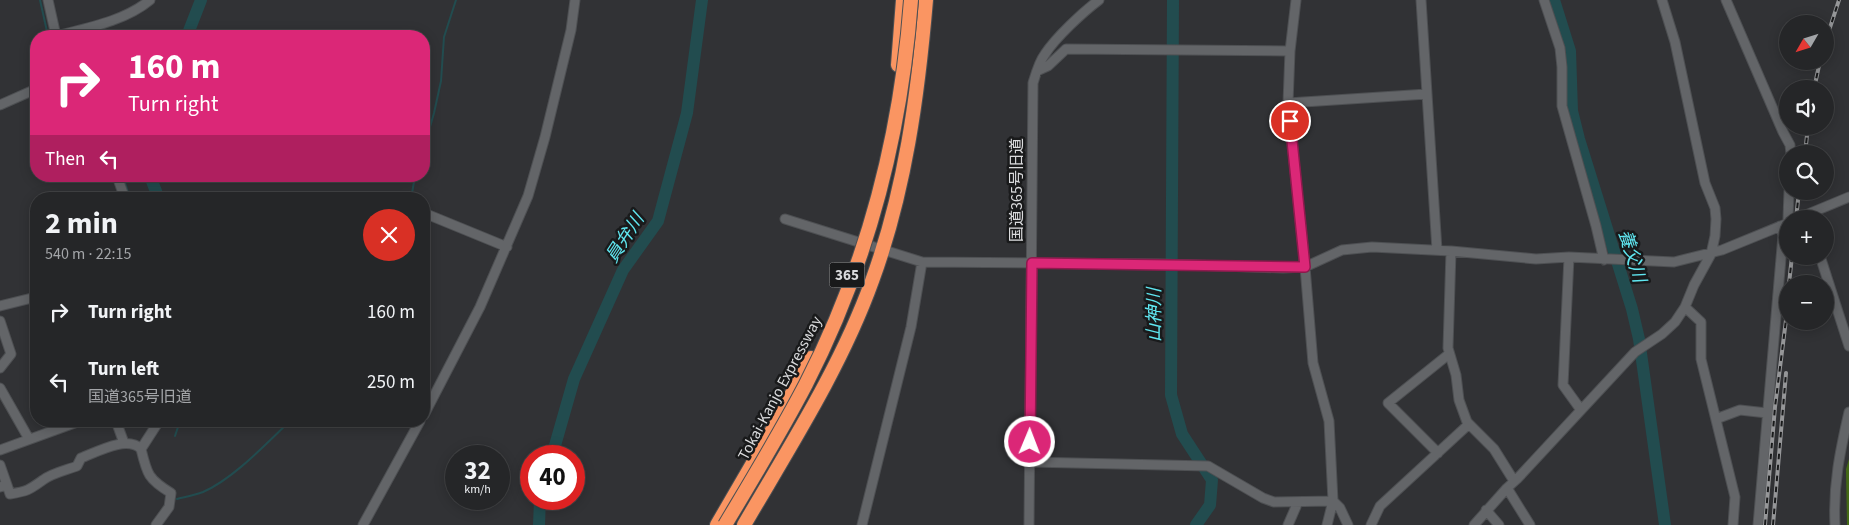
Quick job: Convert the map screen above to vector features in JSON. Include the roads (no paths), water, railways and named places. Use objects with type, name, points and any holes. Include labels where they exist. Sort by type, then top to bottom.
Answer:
[{"type":"highway","name":"365","points":[[717,525],[805,370],[835,305],[858,244],[875,188],[886,140],[898,62],[904,0]]},
{"type":"highway","name":"Tokai-Kanjo Expressway","points":[[725,525],[806,383],[854,274],[870,228],[895,128],[904,72],[911,0]]},
{"type":"highway","name":"365","points":[[744,525],[829,377],[856,321],[872,282],[902,176],[922,50],[926,0]]},
{"type":"street","points":[[48,0],[55,30]]},
{"type":"street","points":[[76,30],[115,18],[144,5],[150,0]]},
{"type":"street","points":[[430,403],[480,307],[528,196],[571,30],[575,0]]},
{"type":"street","name":"国道365号旧道","points":[[1029,525],[1033,83],[1045,54],[1075,20],[1099,0]]},
{"type":"street","points":[[1296,0],[1290,52],[1288,103],[1313,363],[1329,421],[1333,501],[1327,525]]},
{"type":"street","points":[[1421,0],[1437,250]]},
{"type":"street","points":[[1544,0],[1560,48],[1562,106],[1607,260]]},
{"type":"street","points":[[1474,525],[1510,484],[1635,352],[1662,334],[1675,322],[1685,307],[1694,285],[1711,254],[1716,228],[1715,208],[1705,183],[1675,42],[1662,0]]},
{"type":"street","points":[[1726,0],[1782,132],[1790,145]]},
{"type":"street","points":[[1037,71],[1048,66],[1066,49],[1290,52]]},
{"type":"street","points":[[0,105],[30,92]]},
{"type":"street","points":[[1288,103],[1427,94]]},
{"type":"street","points":[[1821,210],[1849,197]]},
{"type":"street","points":[[430,215],[507,247]]},
{"type":"street","points":[[785,219],[858,244],[922,262],[1163,264],[1283,268],[1305,267],[1329,255],[1352,248],[1372,247],[1437,250],[1536,259],[1569,257],[1674,262],[1711,254],[1779,226]]},
{"type":"street","points":[[1450,251],[1449,354],[1456,375],[1459,400],[1469,424],[1494,450],[1530,525]]},
{"type":"street","points":[[1569,257],[1563,385],[1580,410]]},
{"type":"street","points":[[862,525],[911,326],[922,262]]},
{"type":"street","points":[[1758,525],[1780,265]]},
{"type":"street","points":[[1823,265],[1849,346]]},
{"type":"street","points":[[0,306],[30,298]]},
{"type":"street","points":[[1685,307],[1702,322],[1701,359],[1735,497],[1733,525]]},
{"type":"street","points":[[0,321],[11,354],[0,368]]},
{"type":"street","points":[[1438,453],[1388,403],[1449,354]]},
{"type":"street","points":[[0,388],[29,439]]},
{"type":"street","points":[[1716,419],[1740,410],[1768,413]]},
{"type":"street","points":[[1835,525],[1835,478],[1849,412]]},
{"type":"street","points":[[1371,525],[1380,506],[1469,424]]},
{"type":"street","points":[[0,450],[63,427]]},
{"type":"street","points":[[118,427],[124,442]]},
{"type":"street","points":[[155,427],[141,449],[146,472],[158,485],[171,493],[169,507],[156,525]]},
{"type":"street","points":[[363,525],[417,427]]},
{"type":"street","points":[[0,465],[3,486],[10,494],[28,491],[39,485],[43,480],[77,466],[81,458],[124,442],[133,444],[141,449]]},
{"type":"street","points":[[1030,462],[1208,466],[1263,498],[1274,502],[1333,501],[1340,508],[1348,525]]},
{"type":"street","points":[[1288,525],[1298,502]]},
{"type":"street","points":[[1486,510],[1499,525]]},
{"type":"waterway","points":[[40,0],[47,30]]},
{"type":"waterway","points":[[189,30],[201,0]]},
{"type":"waterway","points":[[430,127],[441,81],[444,37],[456,0]]},
{"type":"waterway","name":"員弁川","points":[[555,445],[574,379],[623,270],[658,221],[687,113],[702,0]]},
{"type":"waterway","name":"山神川","points":[[1173,0],[1171,395],[1182,434],[1212,480],[1210,505],[1196,525]]},
{"type":"waterway","name":"養父川","points":[[1554,0],[1570,51],[1572,111],[1579,139],[1632,309],[1639,339],[1665,525]]},
{"type":"waterway","points":[[125,182],[128,192]]},
{"type":"waterway","points":[[152,182],[156,192]]},
{"type":"waterway","points":[[412,192],[414,182]]},
{"type":"waterway","points":[[175,436],[178,427]]},
{"type":"waterway","points":[[177,499],[203,492],[226,479],[284,427]]},
{"type":"waterway","name":"員弁川","points":[[539,525],[540,510]]},
{"type":"railway","points":[[1834,15],[1839,0]]},
{"type":"railway","points":[[1816,80],[1818,70]]},
{"type":"railway","points":[[1806,145],[1807,135]]},
{"type":"railway","points":[[1797,210],[1798,200]]},
{"type":"railway","points":[[1790,275],[1791,265]]},
{"type":"railway","points":[[1765,525],[1775,407],[1785,330]]},
{"type":"railway","points":[[1773,525],[1786,373]]}]
